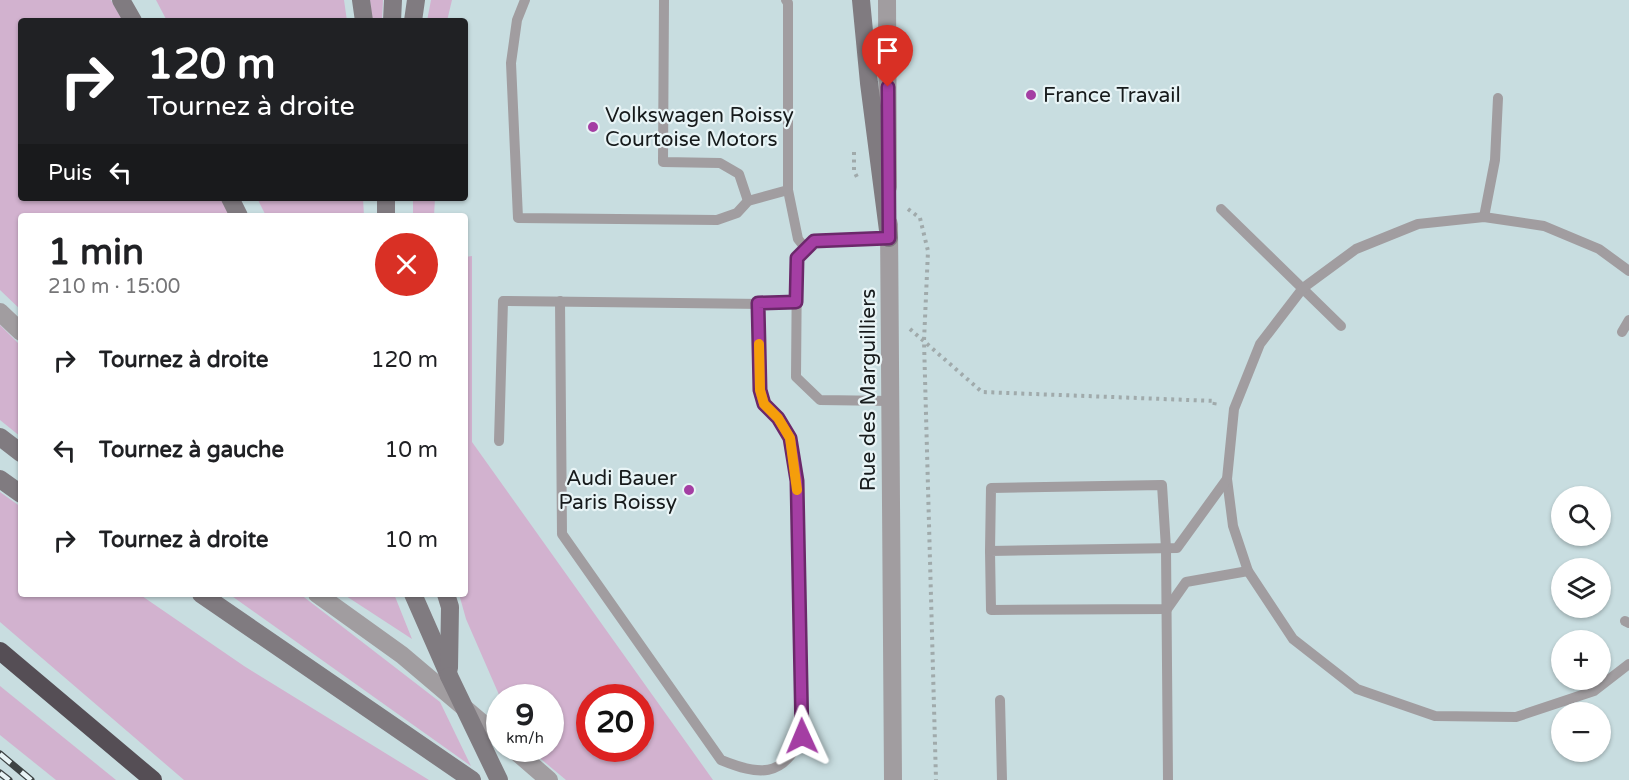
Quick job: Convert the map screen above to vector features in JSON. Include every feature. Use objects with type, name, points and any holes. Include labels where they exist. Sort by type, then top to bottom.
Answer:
[{"type":"highway","points":[[0,651],[153,780]]},
{"type":"main road","points":[[121,0],[131,18]]},
{"type":"main road","points":[[361,0],[364,18]]},
{"type":"main road","points":[[392,18],[393,0]]},
{"type":"main road","points":[[413,18],[416,0]]},
{"type":"main road","points":[[861,0],[889,238]]},
{"type":"main road","points":[[0,437],[18,451]]},
{"type":"main road","points":[[0,478],[18,492]]},
{"type":"main road","points":[[204,597],[472,780]]},
{"type":"main road","points":[[414,597],[499,780]]},
{"type":"main road","points":[[447,597],[450,607],[449,676]]},
{"type":"street","name":"Rue des Marguilliers","points":[[887,0],[893,780]]},
{"type":"street","points":[[0,312],[18,329]]},
{"type":"street","points":[[321,597],[402,655],[486,726]]},
{"type":"street","points":[[528,762],[549,780]]},
{"type":"lane","points":[[525,0],[517,20],[511,63],[518,218],[717,220],[737,213],[748,201],[788,190]]},
{"type":"lane","points":[[664,0],[663,162],[720,163],[740,174],[748,201]]},
{"type":"lane","points":[[786,0],[788,3],[788,190],[798,239],[806,249]]},
{"type":"lane","points":[[1484,217],[1495,160],[1498,98]]},
{"type":"lane","points":[[1221,209],[1341,326]]},
{"type":"lane","points":[[1629,271],[1599,249],[1544,226],[1484,217],[1418,224],[1356,249],[1303,288],[1260,344],[1234,409],[1227,479],[1233,526],[1248,571],[1293,639],[1357,689],[1435,716],[1516,717],[1594,691],[1629,664]]},
{"type":"lane","points":[[889,238],[814,241],[797,258],[796,377],[820,400],[891,401]]},
{"type":"lane","points":[[500,441],[502,301],[796,302]]},
{"type":"lane","points":[[560,302],[561,534],[721,760],[746,770],[765,772],[779,765],[795,752],[802,736],[802,725],[797,481],[790,438],[778,418],[764,404],[760,390],[758,303]]},
{"type":"lane","points":[[1622,332],[1629,320]]},
{"type":"lane","points":[[990,551],[1178,548],[1227,479]]},
{"type":"lane","points":[[1167,609],[991,610],[991,488],[1162,485],[1166,548],[1167,609],[1168,780]]},
{"type":"lane","points":[[1167,609],[1186,582],[1248,571]]},
{"type":"lane","points":[[1000,700],[1002,780]]},
{"type":"path","points":[[910,328],[982,392],[1215,401],[1214,412]]},
{"type":"shaded area","points":[[0,0],[1629,0],[1629,780],[0,780]]},
{"type":"shaded area","points":[[0,0],[111,0],[121,18],[18,18],[18,201],[223,201],[230,213],[18,213],[18,307],[0,290]]},
{"type":"shaded area","points":[[156,0],[344,0],[347,18],[165,18]]},
{"type":"shaded area","points":[[370,0],[383,0],[382,18],[372,18]]},
{"type":"shaded area","points":[[431,0],[452,0],[448,18],[428,18]]},
{"type":"shaded area","points":[[258,201],[363,201],[364,213],[264,213]]},
{"type":"shaded area","points":[[413,201],[435,201],[434,213],[413,213]]},
{"type":"shaded area","points":[[472,256],[472,442],[645,684],[576,684],[576,762],[654,762],[654,697],[713,780],[566,780],[545,762],[564,762],[564,684],[494,684],[466,619],[460,597],[468,597],[468,257]]},
{"type":"shaded area","points":[[0,325],[18,343],[18,435],[0,420]]},
{"type":"shaded area","points":[[0,492],[18,505],[18,597],[143,597],[244,666],[429,780],[184,780],[0,622]]},
{"type":"shaded area","points":[[233,597],[304,597],[440,702],[471,766]]},
{"type":"shaded area","points":[[348,597],[395,597],[412,639]]},
{"type":"shaded area","points":[[0,686],[116,780],[56,780],[0,735]]},
{"type":"railway","points":[[0,754],[31,780]]},
{"type":"railway","points":[[0,773],[9,780]]},
{"type":"slow traffic","points":[[759,344],[760,390],[764,404],[778,418],[790,438],[797,490]]},
{"type":"place","name":"France Travail","points":[[1031,95]]},
{"type":"place","name":"Volkswagen Roissy Courtoise Motors","points":[[593,127]]},
{"type":"place","name":"Audi Bauer Paris Roissy","points":[[689,490]]},
{"type":"route","points":[[802,736],[797,481],[790,438],[778,418],[764,404],[760,390],[758,303],[796,302],[797,258],[814,241],[889,238],[888,87]]}]
